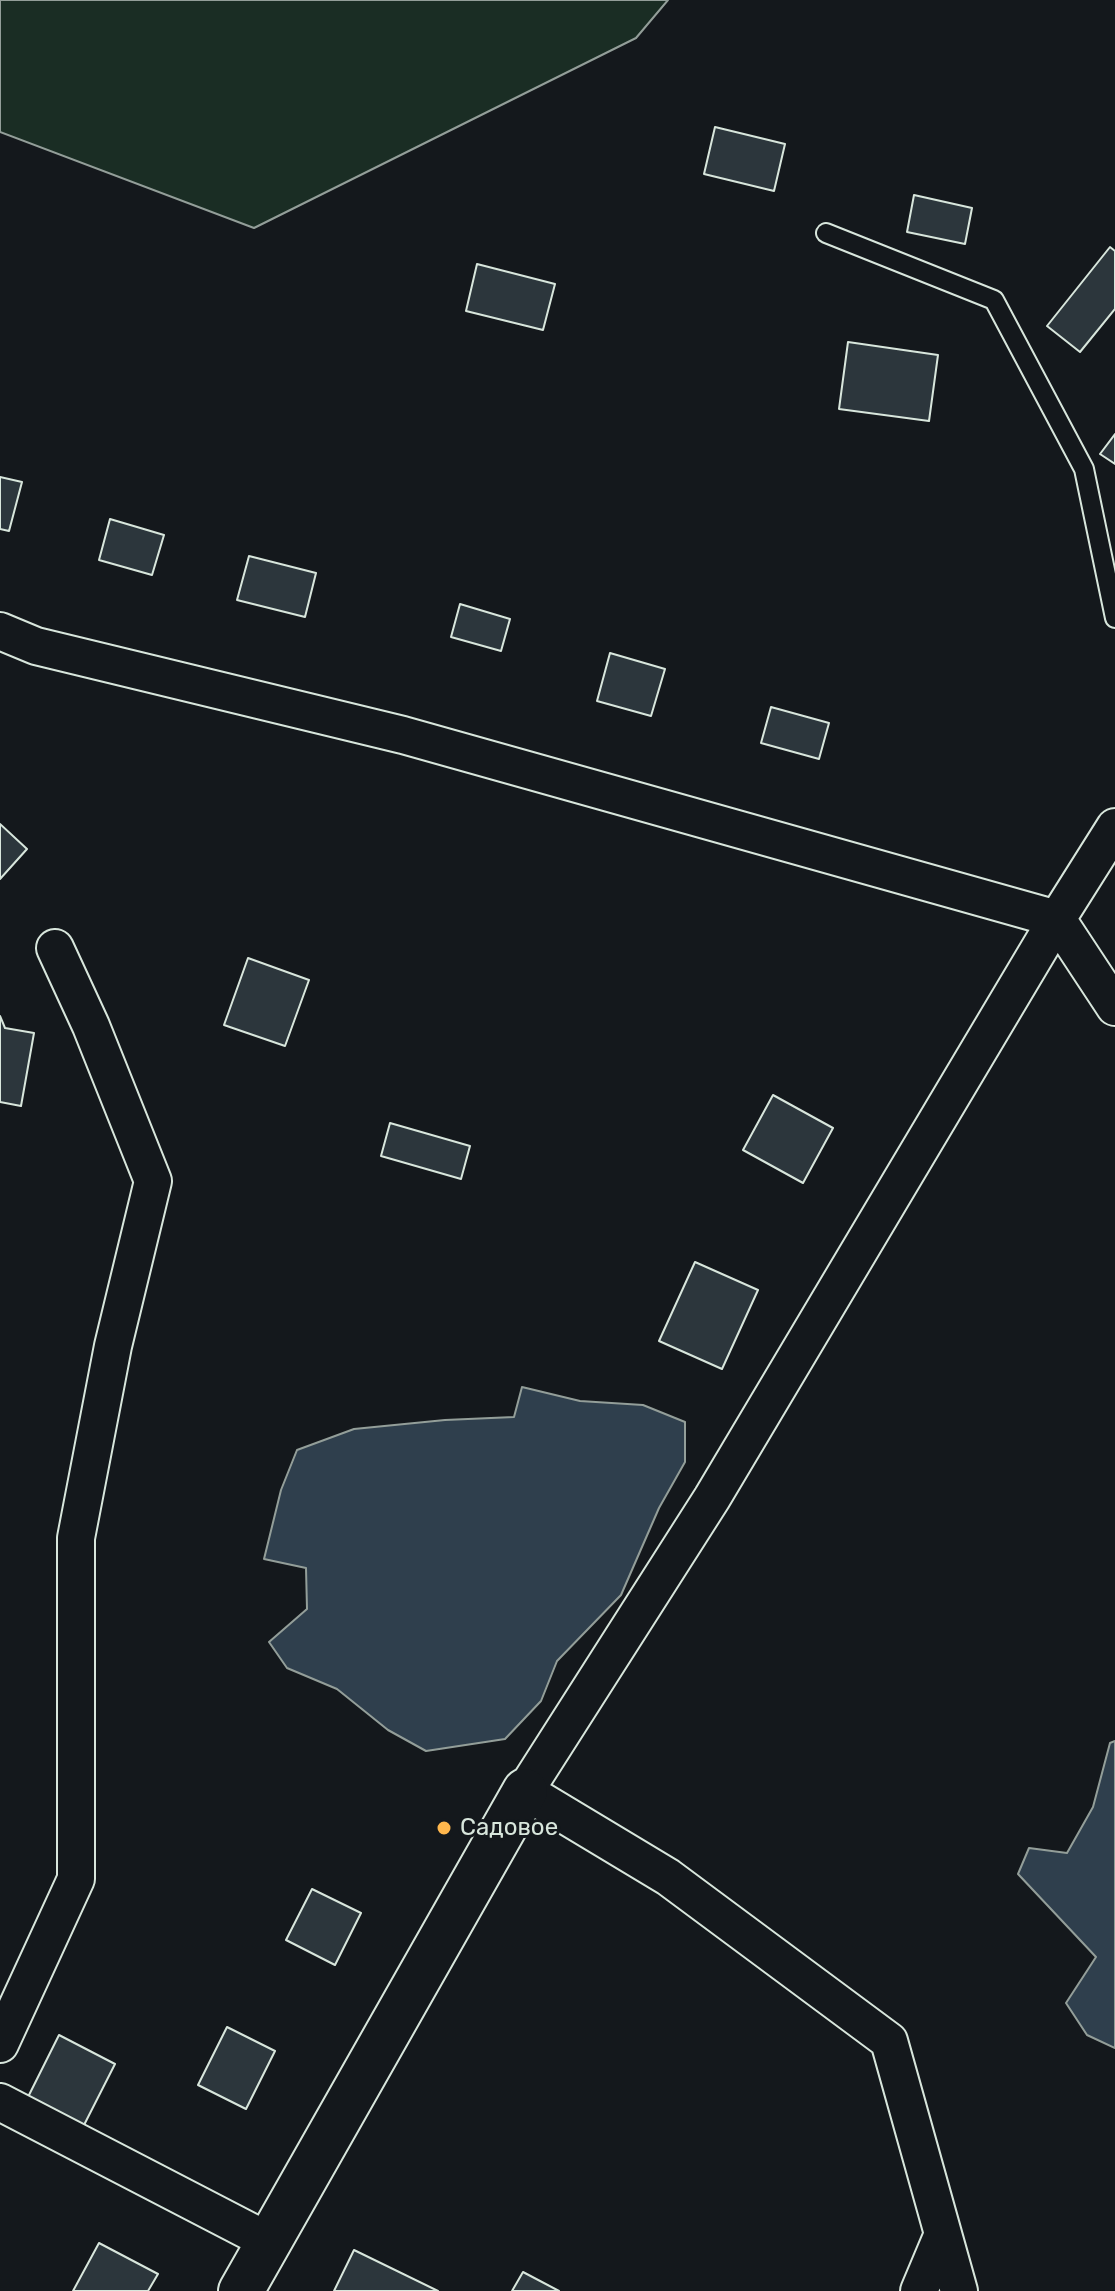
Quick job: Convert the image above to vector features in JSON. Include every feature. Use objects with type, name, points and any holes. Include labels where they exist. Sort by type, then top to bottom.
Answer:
[{"type":"street","points":[[0,631],[36,646],[403,735],[1057,919],[1115,1007]]},
{"type":"street","points":[[241,2291],[525,1791],[712,1498],[1115,827]]},
{"type":"street","points":[[0,2044],[76,1879],[76,1538],[113,1346],[153,1181],[91,1026],[55,948]]},
{"type":"street","points":[[525,1791],[668,1877],[889,2041],[959,2291]]},
{"type":"street","points":[[0,2102],[270,2242]]},
{"type":"street","points":[[919,2291],[943,2234]]},
{"type":"lane","points":[[826,233],[994,300],[1084,469],[1115,618]]},
{"type":"green space","points":[[0,0],[668,0],[636,38],[254,228],[0,132]]},
{"type":"water","points":[[522,1387],[580,1401],[643,1405],[685,1422],[685,1462],[659,1508],[621,1595],[557,1661],[541,1701],[505,1739],[426,1751],[388,1730],[337,1689],[287,1668],[269,1642],[307,1609],[306,1568],[264,1559],[281,1490],[297,1450],[354,1429],[514,1417]]},
{"type":"water","points":[[1115,1741],[1115,2048],[1087,2035],[1066,2003],[1096,1957],[1018,1874],[1029,1848],[1067,1853],[1093,1807],[1110,1743]]},
{"type":"building","points":[[715,127],[785,144],[774,191],[704,174]]},
{"type":"building","points":[[914,195],[972,208],[965,244],[907,232]]},
{"type":"building","points":[[1110,247],[1115,251],[1115,309],[1080,352],[1047,326]]},
{"type":"building","points":[[477,264],[555,284],[543,330],[466,311]]},
{"type":"building","points":[[848,342],[938,355],[929,421],[839,409]]},
{"type":"building","points":[[1115,434],[1115,464],[1100,454]]},
{"type":"building","points":[[0,477],[22,482],[9,531],[0,529]]},
{"type":"building","points":[[110,519],[164,535],[152,575],[99,560]]},
{"type":"building","points":[[249,556],[316,573],[305,617],[237,600]]},
{"type":"building","points":[[460,604],[510,619],[501,651],[451,637]]},
{"type":"building","points":[[610,653],[665,669],[651,716],[597,701]]},
{"type":"building","points":[[771,707],[829,723],[819,759],[761,743]]},
{"type":"building","points":[[0,824],[27,849],[0,879]]},
{"type":"building","points":[[248,958],[309,980],[285,1046],[224,1025]]},
{"type":"building","points":[[0,1016],[5,1028],[34,1033],[21,1106],[0,1102]]},
{"type":"building","points":[[773,1095],[833,1128],[803,1183],[743,1150]]},
{"type":"building","points":[[390,1123],[470,1146],[461,1179],[381,1156]]},
{"type":"building","points":[[695,1262],[758,1290],[722,1369],[659,1341]]},
{"type":"building","points":[[312,1889],[361,1913],[335,1965],[286,1940]]},
{"type":"building","points":[[227,2027],[275,2051],[246,2109],[198,2085]]},
{"type":"building","points":[[59,2035],[115,2064],[83,2127],[27,2099]]},
{"type":"building","points":[[99,2243],[158,2274],[148,2291],[73,2291]]},
{"type":"building","points":[[354,2250],[438,2291],[334,2291]]},
{"type":"building","points":[[523,2272],[559,2291],[512,2291]]},
{"type":"place","name":"Садовое","points":[[444,1828]]}]
